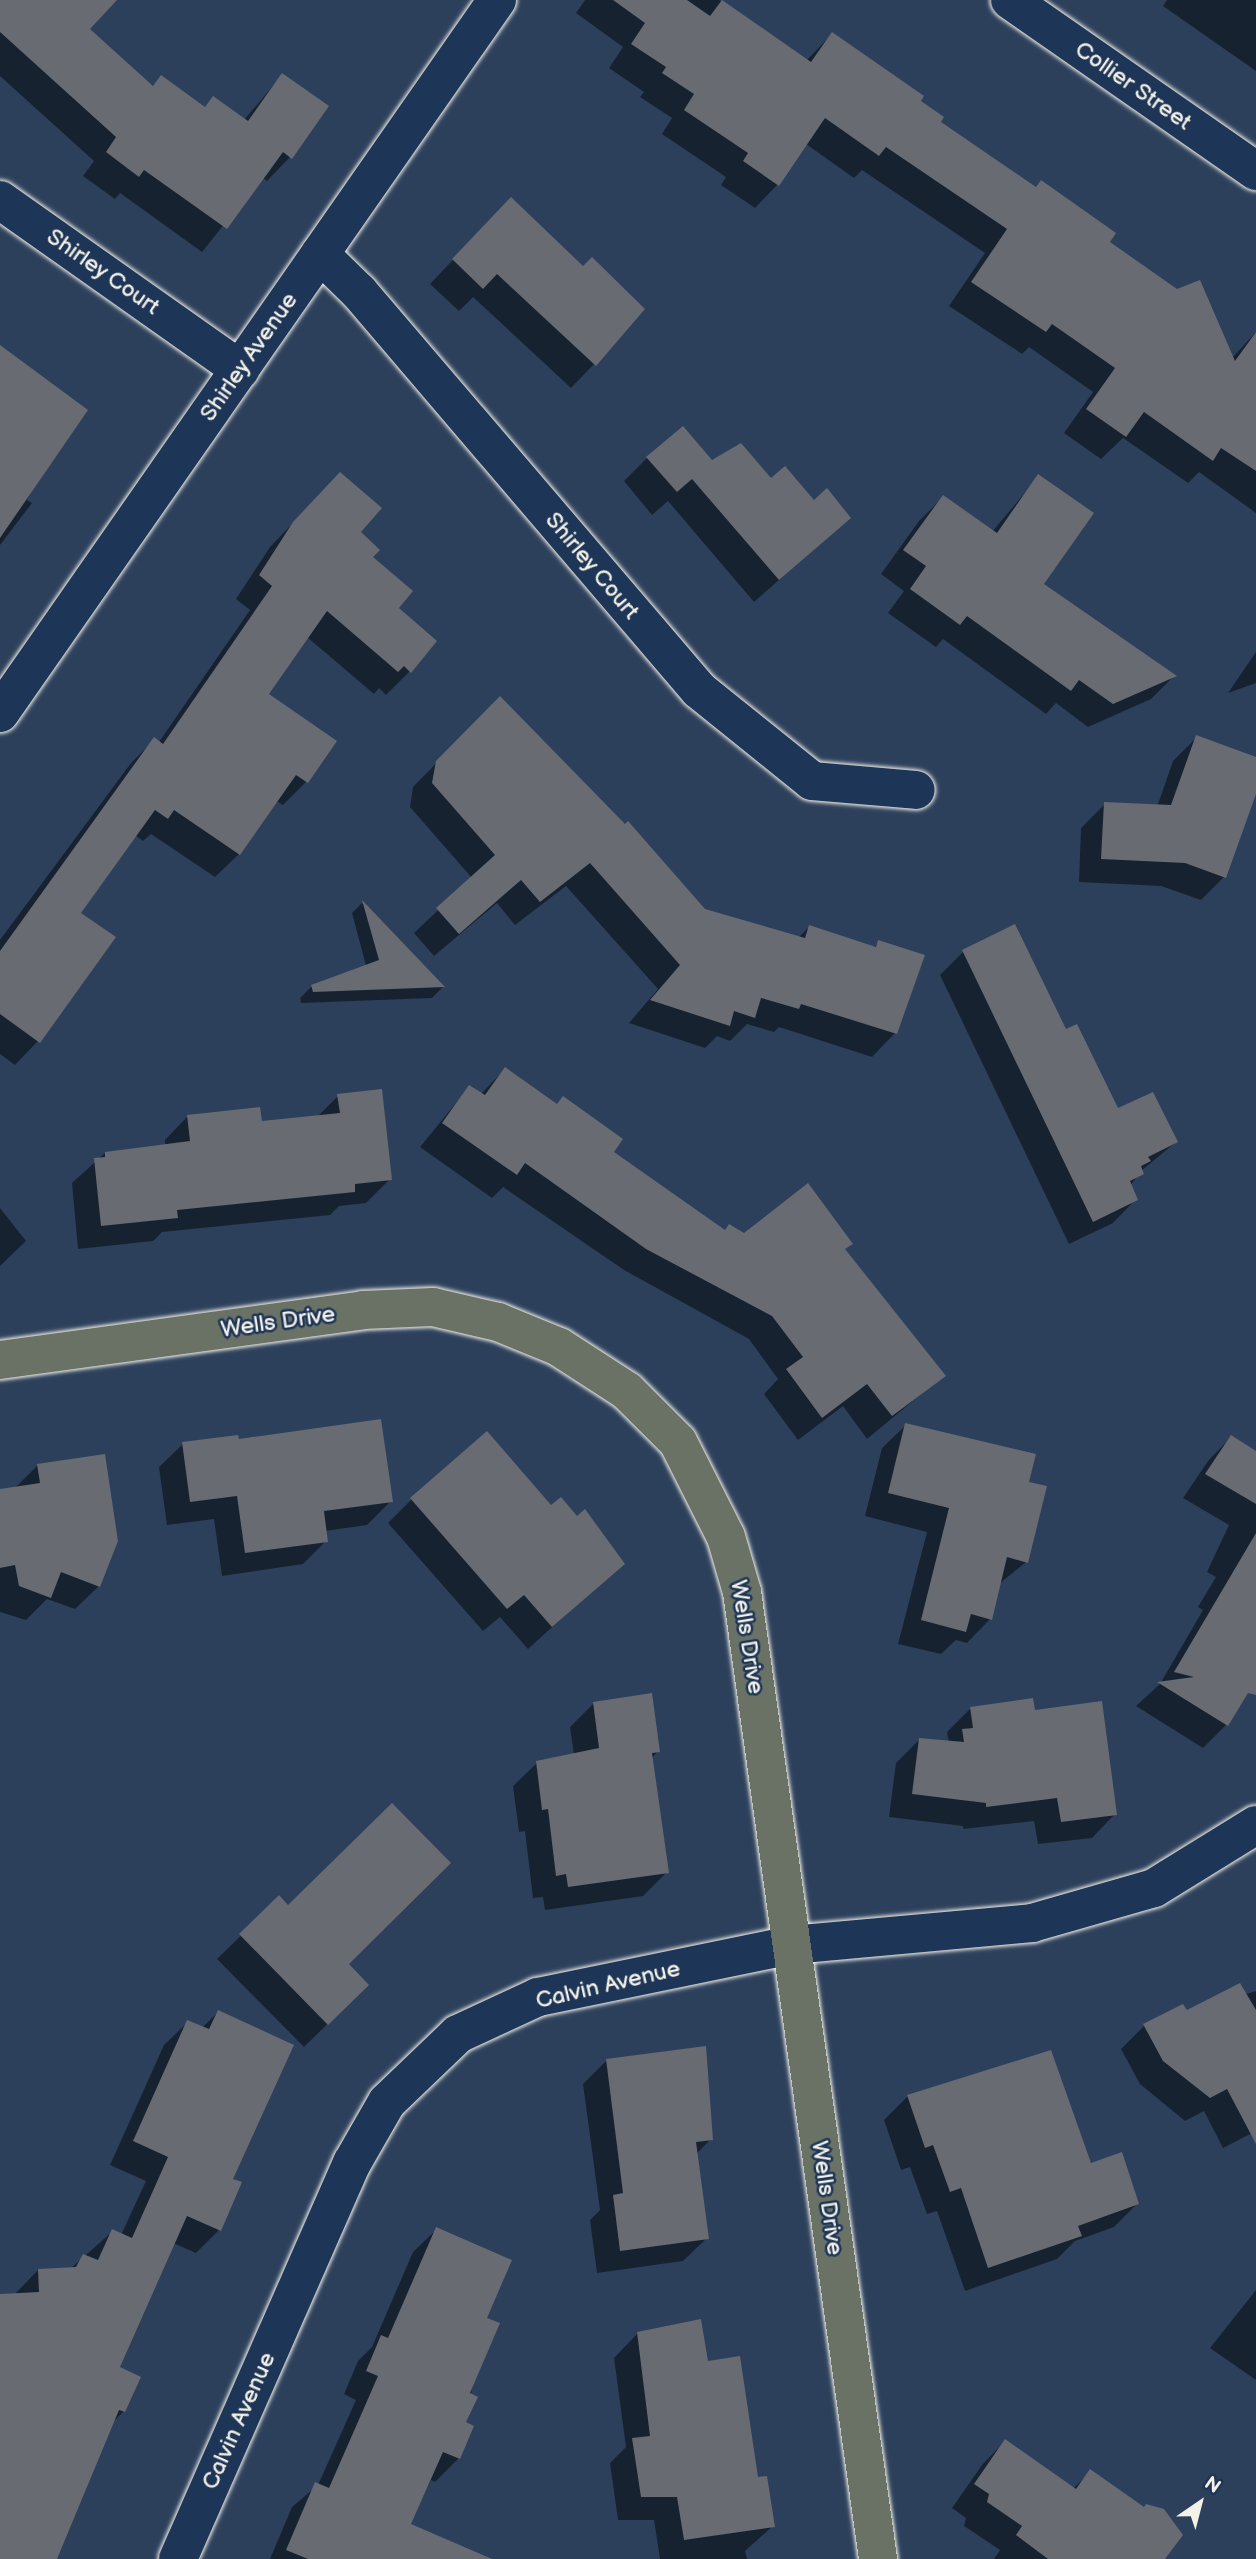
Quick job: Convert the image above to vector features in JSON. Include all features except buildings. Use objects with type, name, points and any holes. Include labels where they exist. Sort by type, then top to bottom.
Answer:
[{"type":"main road","name":"Wells Drive","points":[[0,1360],[363,1310],[433,1307],[498,1322],[559,1347],[627,1391],[678,1442],[726,1537],[742,1592],[878,2559]]},
{"type":"street","name":"Shirley Avenue","points":[[0,713],[497,0]]},
{"type":"street","name":"Collier Street","points":[[1010,0],[1256,171]]},
{"type":"street","name":"Shirley Court","points":[[0,200],[240,369]]},
{"type":"street","name":"Shirley Court","points":[[320,254],[359,292],[699,691],[812,781],[916,790]]},
{"type":"street","name":"Calvin Avenue","points":[[178,2559],[352,2163],[387,2102],[458,2034],[538,1997],[791,1945],[1031,1923],[1154,1888],[1256,1825]]}]
